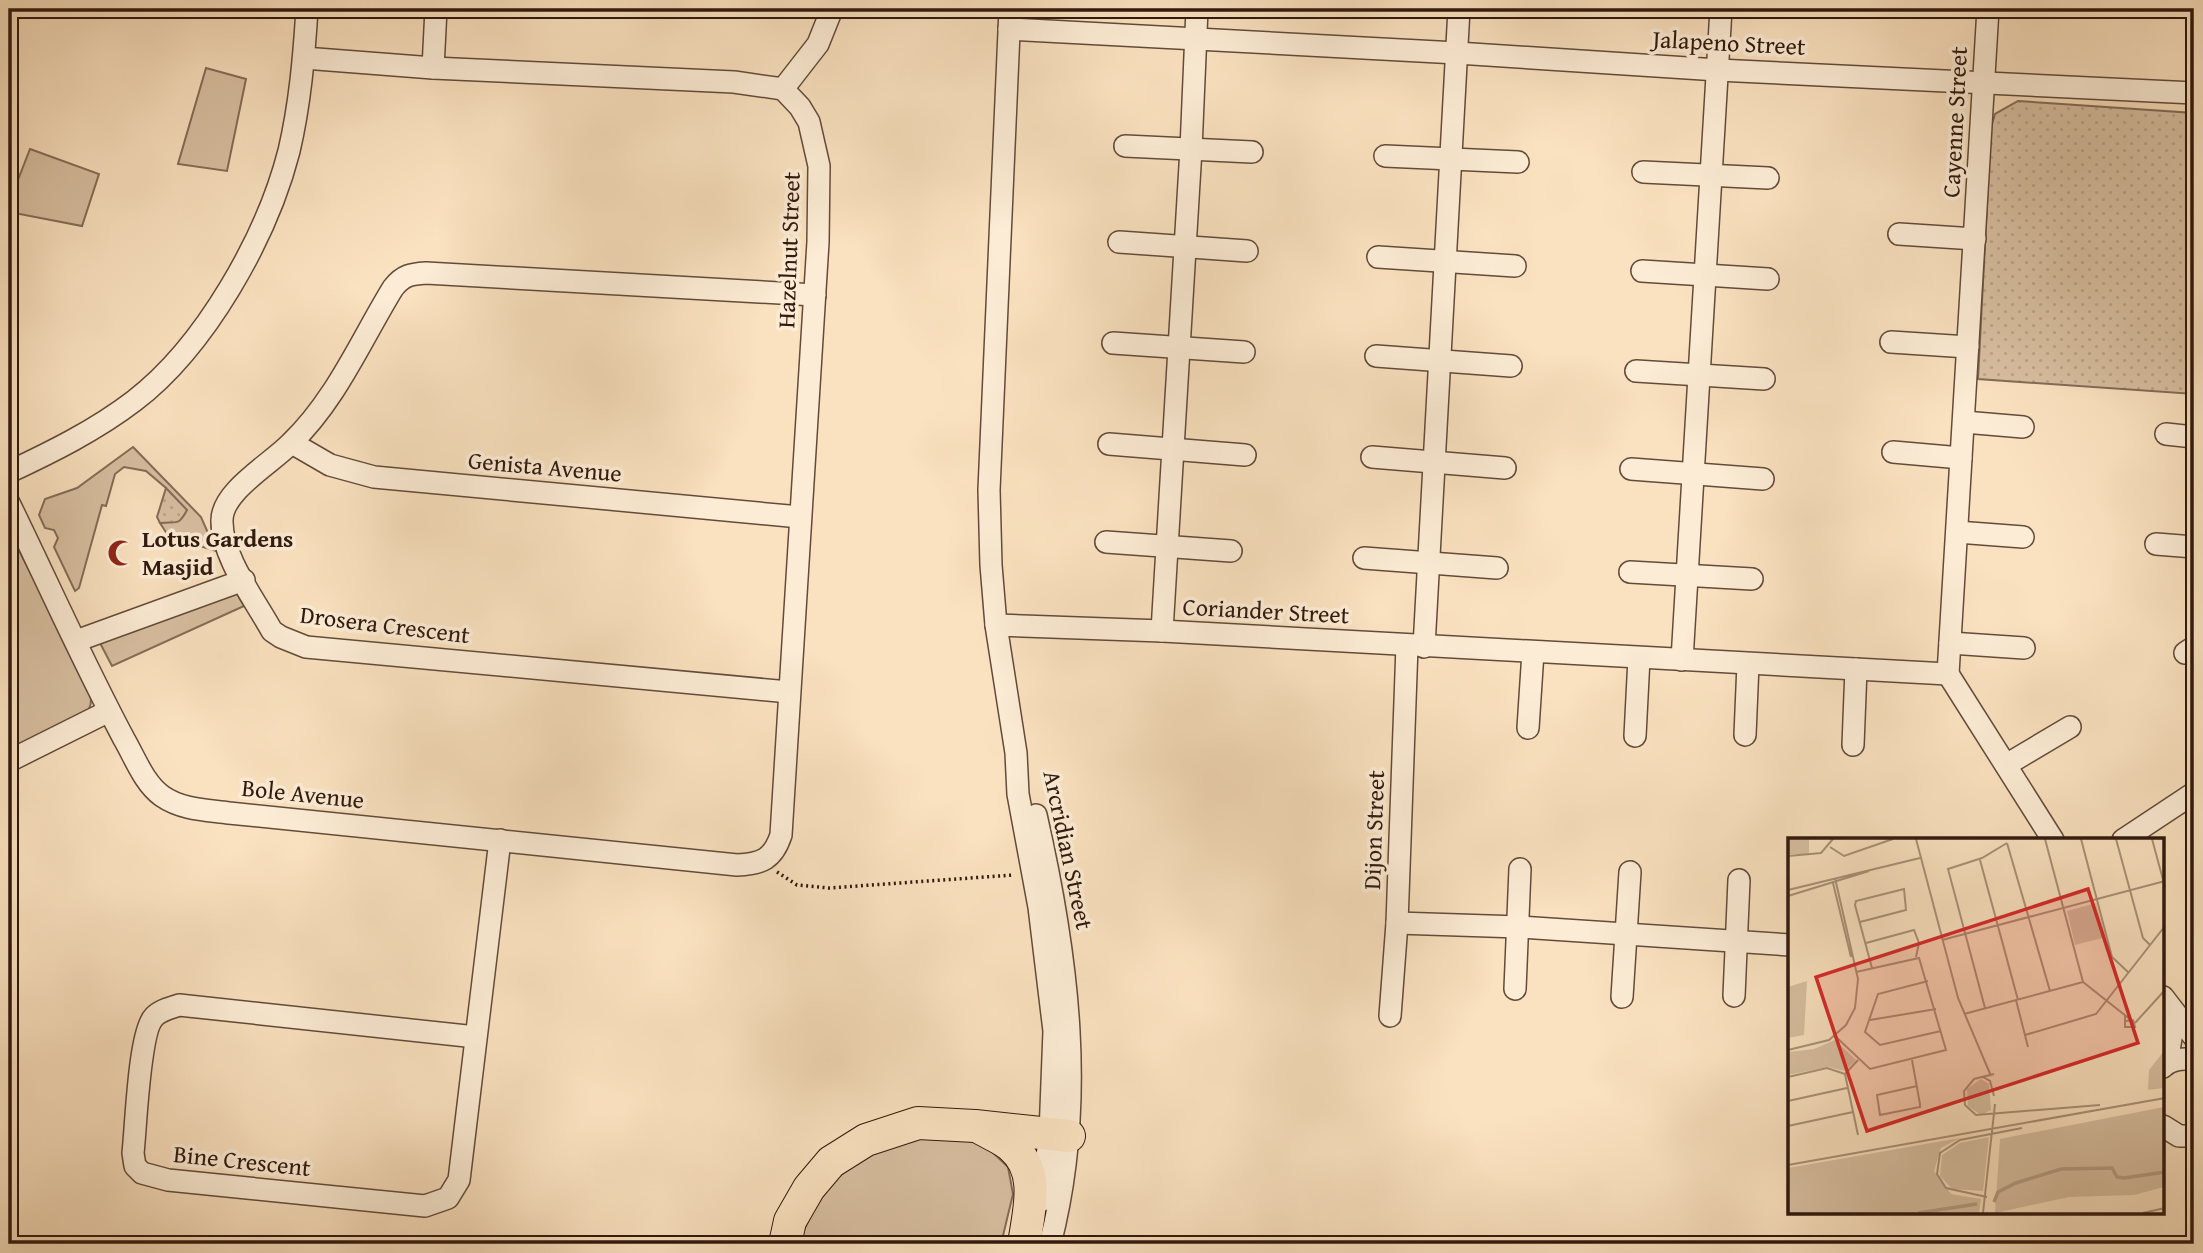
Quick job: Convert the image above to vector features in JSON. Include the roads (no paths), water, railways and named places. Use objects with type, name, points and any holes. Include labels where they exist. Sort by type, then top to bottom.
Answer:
[{"type":"highway","points":[[785,1244],[790,1221],[809,1188],[831,1162],[866,1140],[918,1123],[1059,1135]]},
{"type":"highway","points":[[975,1126],[1009,1144],[1022,1158],[1030,1176],[1031,1195],[1024,1244]]},
{"type":"street","points":[[9,472],[99,425],[135,401],[177,362],[212,318],[247,256],[275,193],[288,154],[297,115],[307,9]]},
{"type":"street","points":[[433,68],[436,9]]},
{"type":"street","points":[[304,58],[433,68],[734,82],[783,89],[818,44],[832,9]]},
{"type":"street","points":[[1162,631],[1197,9]]},
{"type":"street","name":"Dijon Street","points":[[1390,1016],[1416,646],[1429,563],[1459,9]]},
{"type":"street","points":[[1682,660],[1721,9]]},
{"type":"street","name":"Cayenne Street","points":[[1948,674],[1988,9]]},
{"type":"street","points":[[1010,19],[989,490],[996,625],[1016,753]]},
{"type":"street","name":"Jalapeno Street","points":[[1010,19],[1195,40],[1718,70],[2194,93]]},
{"type":"street","name":"Hazelnut Street","points":[[766,858],[777,848],[782,835],[818,242],[819,166],[809,122],[800,107],[783,89]]},
{"type":"street","points":[[1125,146],[1252,152]]},
{"type":"street","points":[[1385,156],[1518,162]]},
{"type":"street","points":[[1643,172],[1768,178]]},
{"type":"street","points":[[1899,234],[1975,239]]},
{"type":"street","points":[[1119,242],[1247,251]]},
{"type":"street","points":[[1378,257],[1515,265]]},
{"type":"street","points":[[1642,271],[1768,279]]},
{"type":"street","name":"Drosera Crescent","points":[[789,692],[306,647],[272,631],[231,557],[222,521],[224,509],[231,496],[292,443],[328,398],[393,288],[400,279],[410,274],[440,273],[814,295]]},
{"type":"street","points":[[1891,342],[1968,347]]},
{"type":"street","points":[[1114,343],[1244,352]]},
{"type":"street","points":[[1376,356],[1511,366]]},
{"type":"street","points":[[1636,371],[1764,379]]},
{"type":"street","points":[[1964,422],[2023,427]]},
{"type":"street","points":[[2166,434],[2194,437]]},
{"type":"street","name":"Genista Avenue","points":[[292,443],[330,466],[374,477],[800,517]]},
{"type":"street","points":[[1110,444],[1245,455]]},
{"type":"street","points":[[1892,453],[1961,458]]},
{"type":"street","points":[[1372,457],[1505,468]]},
{"type":"street","points":[[1631,469],[1763,479]]},
{"type":"street","name":"Bole Avenue","points":[[9,503],[109,711],[149,783],[174,803],[229,813],[737,865],[755,864],[766,858]]},
{"type":"street","points":[[1957,532],[2023,537]]},
{"type":"street","points":[[1106,542],[1231,551]]},
{"type":"street","points":[[2156,544],[2194,547]]},
{"type":"street","points":[[1364,558],[1497,568]]},
{"type":"street","points":[[1630,572],[1752,579]]},
{"type":"street","points":[[76,641],[244,580]]},
{"type":"street","name":"Coriander Street","points":[[996,625],[1162,631],[1948,674]]},
{"type":"street","points":[[1950,643],[2024,648]]},
{"type":"street","points":[[1528,728],[1533,652]]},
{"type":"street","points":[[1636,736],[1639,658]]},
{"type":"street","points":[[1745,735],[1748,664]]},
{"type":"street","points":[[1853,745],[1856,669]]},
{"type":"street","points":[[1948,674],[2052,838]]},
{"type":"street","points":[[9,761],[109,711]]},
{"type":"street","points":[[2006,765],[2070,727]]},
{"type":"street","name":"Arcridian Street","points":[[1016,753],[1018,794],[1046,962],[1054,1031],[1059,1135],[1058,1214],[1050,1244]]},
{"type":"street","name":"Arcridian Street","points":[[1016,753],[1029,784],[1062,945],[1071,1062],[1059,1135],[1031,1244]]},
{"type":"street","points":[[2127,838],[2191,802]]},
{"type":"street","name":"Bine Crescent","points":[[476,1037],[179,1005],[166,1009],[153,1017],[144,1039],[133,1153],[135,1166],[142,1173],[167,1180],[425,1206],[448,1198],[459,1180],[500,840]]},
{"type":"street","points":[[1515,989],[1520,869]]},
{"type":"street","points":[[1622,997],[1630,872]]},
{"type":"street","points":[[1734,996],[1739,880]]},
{"type":"street","points":[[1397,923],[1519,927],[1788,945]]},
{"type":"street","points":[[2164,998],[2194,1037]]},
{"type":"street","points":[[2175,1015],[2165,1065],[2186,1058],[2194,1060]]},
{"type":"street","points":[[2164,1127],[2179,1136],[2194,1136]]},
{"type":"place","name":"Lotus Gardens Masjid","points":[[121,553]]}]
